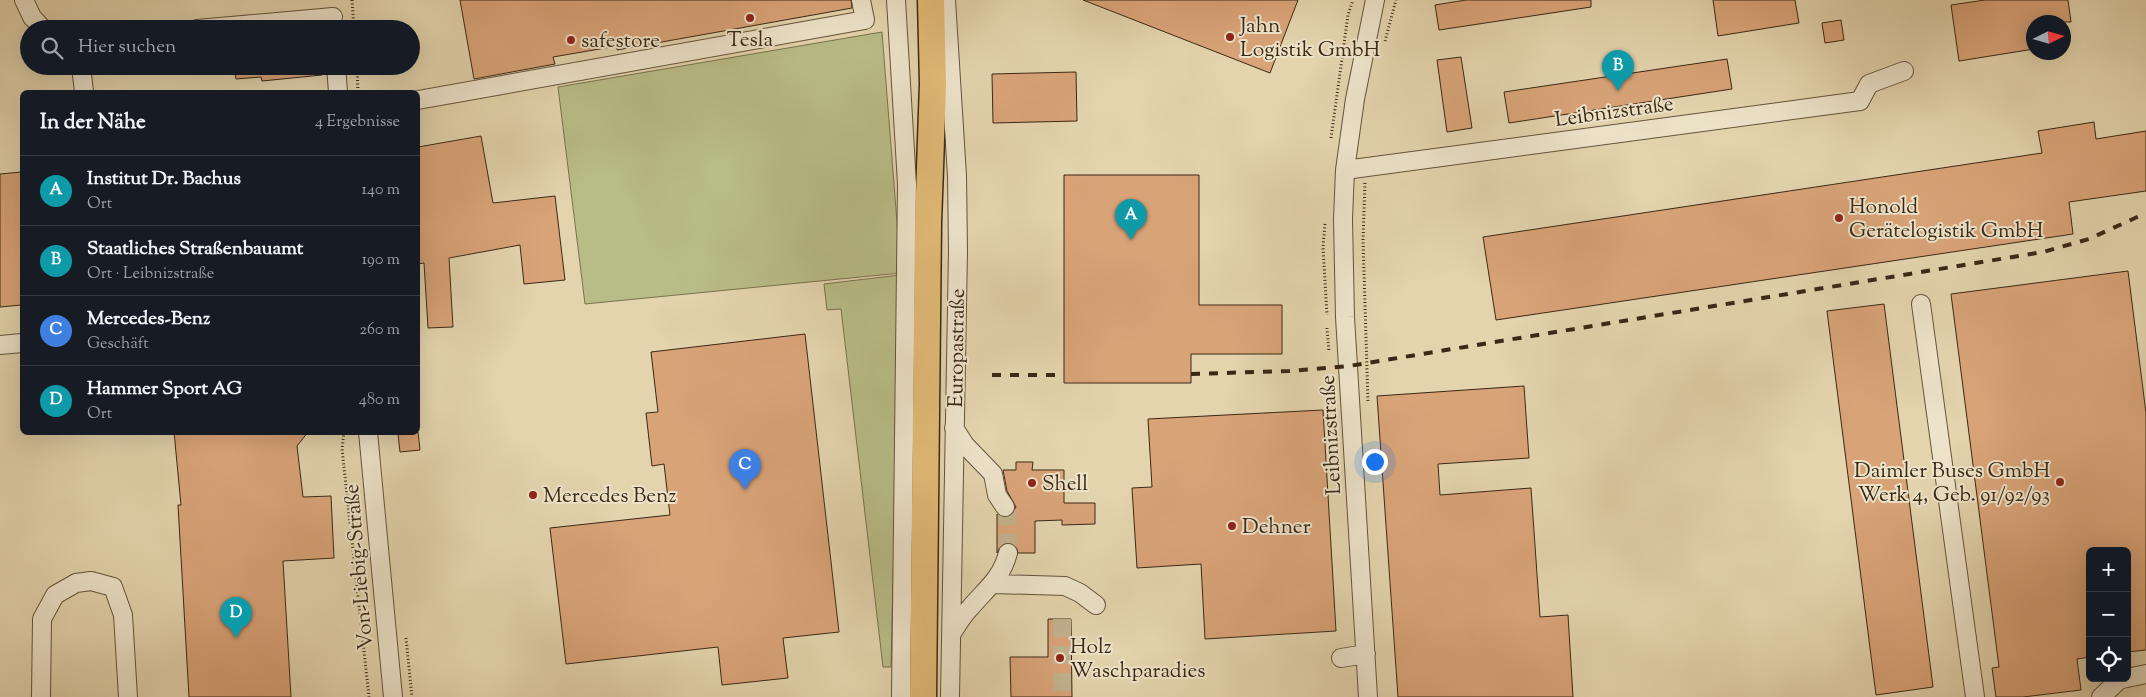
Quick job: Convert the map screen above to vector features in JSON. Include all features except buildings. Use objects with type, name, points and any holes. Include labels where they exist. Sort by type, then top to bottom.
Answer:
[{"type":"highway","name":"Europastraße","points":[[914,0],[928,223]]},
{"type":"highway","name":"Europastraße","points":[[923,697],[928,223],[933,84],[931,0]]},
{"type":"street","points":[[24,0],[35,20]]},
{"type":"street","points":[[420,100],[864,20],[861,0]]},
{"type":"street","points":[[896,0],[907,184],[901,697]]},
{"type":"street","name":"Europastraße","points":[[946,0],[957,176],[958,250],[950,697]]},
{"type":"street","name":"Leibnizstraße","points":[[1368,697],[1345,317],[1343,219],[1345,170],[1355,99],[1375,0]]},
{"type":"street","points":[[284,20],[332,15]]},
{"type":"street","name":"Leibnizstraße","points":[[1345,170],[1860,100],[1869,84],[1904,71]]},
{"type":"street","points":[[83,75],[84,90]]},
{"type":"street","points":[[337,75],[338,90]]},
{"type":"street","points":[[1921,304],[1975,697]]},
{"type":"street","points":[[0,345],[20,342]]},
{"type":"street","points":[[954,428],[964,445],[993,474],[997,495],[1004,507]]},
{"type":"street","name":"Von-Liebig-Straße","points":[[368,435],[393,697]]},
{"type":"street","points":[[952,633],[970,608],[994,584],[1004,568],[1008,553]]},
{"type":"street","points":[[41,697],[42,620],[54,595],[76,583],[91,581],[113,586],[123,615],[128,697]]},
{"type":"street","points":[[994,584],[1065,586],[1080,593],[1096,605]]},
{"type":"street","points":[[1341,658],[1366,654]]},
{"type":"street","points":[[2131,677],[2146,674]]},
{"type":"street","points":[[2101,697],[2117,682]]},
{"type":"path","points":[[352,0],[353,20]]},
{"type":"path","points":[[1385,42],[1396,0]]},
{"type":"path","points":[[357,75],[358,90]]},
{"type":"path","points":[[1366,168],[1363,240],[1369,408]]},
{"type":"path","points":[[344,435],[342,449],[369,697]]},
{"type":"green space","points":[[882,32],[901,273],[585,304],[558,87]]},
{"type":"green space","points":[[900,275],[891,667],[883,667],[841,309],[827,310],[824,284]]},
{"type":"tunnel","points":[[1005,507],[1007,514],[1008,553]]},
{"type":"tunnel","points":[[1062,619],[1062,697]]},
{"type":"railway","points":[[1191,374],[1289,371],[1349,366],[2043,252],[2089,239],[2146,213]]},
{"type":"railway","points":[[992,375],[1063,375]]},
{"type":"place","name":"Tesla","points":[[750,18]]},
{"type":"place","name":"Jahn Logistik GmbH","points":[[1230,37]]},
{"type":"place","name":"safestore","points":[[571,40]]},
{"type":"place","name":"Staatliches Straßenbauamt","points":[[1618,91]]},
{"type":"place","name":"Honold Gerätelogistik GmbH","points":[[1839,218]]},
{"type":"place","name":"Institut Dr. Bachus","points":[[1131,240]]},
{"type":"place","name":"Daimler Buses GmbH Werk 4, Geb. 91/92/93","points":[[2060,482]]},
{"type":"place","name":"Shell","points":[[1032,483]]},
{"type":"place","name":"Mercedes-Benz","points":[[745,490]]},
{"type":"place","name":"Mercedes Benz","points":[[533,495]]},
{"type":"place","name":"Dehner","points":[[1232,526]]},
{"type":"place","name":"Hammer Sport AG","points":[[236,638]]},
{"type":"place","name":"Holz Waschparadies","points":[[1060,658]]}]
